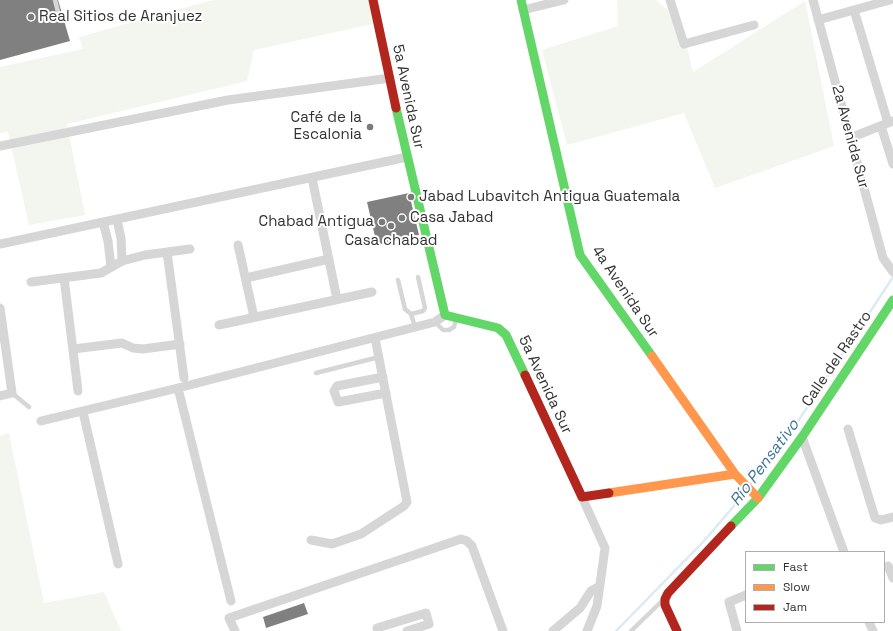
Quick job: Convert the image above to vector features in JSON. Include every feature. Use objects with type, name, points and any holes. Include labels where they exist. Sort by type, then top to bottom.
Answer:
[{"type":"street","name":"5a Avenida Sur","points":[[373,0],[407,157],[445,315],[498,328],[506,335],[605,548],[597,606],[587,631]]},
{"type":"street","name":"4a Avenida Sur","points":[[521,0],[580,255],[732,471],[756,495]]},
{"type":"street","points":[[523,10],[564,0]]},
{"type":"street","points":[[670,0],[684,44],[754,25]]},
{"type":"street","name":"2a Avenida Sur","points":[[813,0],[883,258],[893,271]]},
{"type":"street","points":[[818,20],[890,0]]},
{"type":"street","points":[[854,10],[887,123],[893,164]]},
{"type":"street","points":[[0,146],[228,100],[390,78]]},
{"type":"street","points":[[850,138],[887,123]]},
{"type":"street","points":[[0,244],[407,157]]},
{"type":"street","points":[[312,178],[337,299]]},
{"type":"street","points":[[117,220],[121,238],[122,261]]},
{"type":"street","points":[[103,222],[108,241],[111,267]]},
{"type":"street","points":[[238,246],[254,317]]},
{"type":"street","points":[[31,282],[101,273],[122,261],[145,255],[190,249]]},
{"type":"street","points":[[167,252],[184,378]]},
{"type":"street","points":[[246,278],[329,259]]},
{"type":"street","points":[[64,278],[78,391]]},
{"type":"street","points":[[219,325],[372,292]]},
{"type":"street","name":"Calle del Rastro","points":[[665,599],[674,586],[756,495],[802,436],[893,300]]},
{"type":"street","points":[[0,308],[12,393],[0,396]]},
{"type":"street","points":[[41,421],[83,412],[375,338],[435,322],[445,315]]},
{"type":"street","points":[[311,540],[332,544],[361,534],[398,510],[407,502],[375,338]]},
{"type":"street","points":[[73,349],[122,343],[133,348],[143,349],[180,344]]},
{"type":"street","points":[[383,377],[337,386],[334,391],[338,402],[386,393]]},
{"type":"street","points":[[178,388],[231,601]]},
{"type":"street","points":[[83,412],[118,564]]},
{"type":"street","points":[[848,429],[875,518],[881,520],[893,516]]},
{"type":"street","points":[[802,436],[844,551]]},
{"type":"street","points":[[582,497],[723,475],[732,471]]},
{"type":"street","points":[[233,631],[229,618],[461,539],[468,541],[472,546],[503,631]]},
{"type":"street","points":[[888,566],[893,578]]},
{"type":"street","points":[[553,631],[580,608],[591,591],[600,586]]},
{"type":"street","points":[[737,631],[729,602],[745,595]]},
{"type":"street","points":[[665,599],[667,612],[677,631]]},
{"type":"street","points":[[379,630],[426,613],[430,624],[407,631]]},
{"type":"lane","points":[[55,0],[60,20]]},
{"type":"lane","points":[[411,314],[423,311],[425,308],[418,277]]},
{"type":"lane","points":[[398,280],[405,309],[411,314],[415,327]]},
{"type":"lane","points":[[435,322],[443,330],[449,330],[454,327],[457,318]]},
{"type":"lane","points":[[316,373],[379,357]]},
{"type":"lane","points":[[12,393],[28,407]]},
{"type":"lane","points":[[631,631],[665,599]]},
{"type":"shaded area","points":[[213,0],[371,0],[377,23],[254,50],[247,81],[67,124],[85,215],[29,225],[8,132],[0,133],[0,67],[83,49],[79,37]]},
{"type":"shaded area","points":[[617,0],[656,0],[681,22],[693,72],[805,1],[834,146],[715,188],[684,113],[567,145],[542,50],[618,26]]},
{"type":"shaded area","points":[[9,433],[44,603],[104,592],[121,631],[0,631],[0,436]]},
{"type":"building","name":"Real Sitios de Aranjuez","points":[[0,0],[58,0],[70,41],[0,60]]},
{"type":"building","points":[[409,193],[419,235],[377,245],[367,202]]},
{"type":"building","points":[[304,603],[308,614],[266,628],[263,617]]},
{"type":"waterway","name":"Río Pensativo","points":[[751,484],[787,438],[893,277]]},
{"type":"waterway","name":"Río Pensativo","points":[[616,631],[703,542],[746,492]]},
{"type":"traffic: fast","points":[[521,0],[580,255],[652,356]]},
{"type":"traffic: fast","points":[[396,108],[445,315],[498,328],[506,335],[525,375]]},
{"type":"traffic: fast","points":[[731,526],[758,498],[802,437],[893,300]]},
{"type":"traffic: slow","points":[[652,356],[735,474],[758,498]]},
{"type":"traffic: slow","points":[[609,493],[735,474]]},
{"type":"traffic: jam","points":[[373,0],[396,108]]},
{"type":"traffic: jam","points":[[525,375],[582,497],[609,493]]},
{"type":"traffic: jam","points":[[677,631],[665,605],[665,599],[668,593],[731,526]]},
{"type":"place","name":"Real Sitios de Aranjuez","points":[[31,17]]},
{"type":"place","name":"Café de la Escalonia","points":[[370,127]]},
{"type":"place","name":"Jabad Lubavitch Antigua Guatemala","points":[[411,197]]},
{"type":"place","name":"Casa Jabad","points":[[402,218]]},
{"type":"place","name":"Chabad Antigua","points":[[382,222]]},
{"type":"place","name":"Casa chabad","points":[[391,226]]}]
